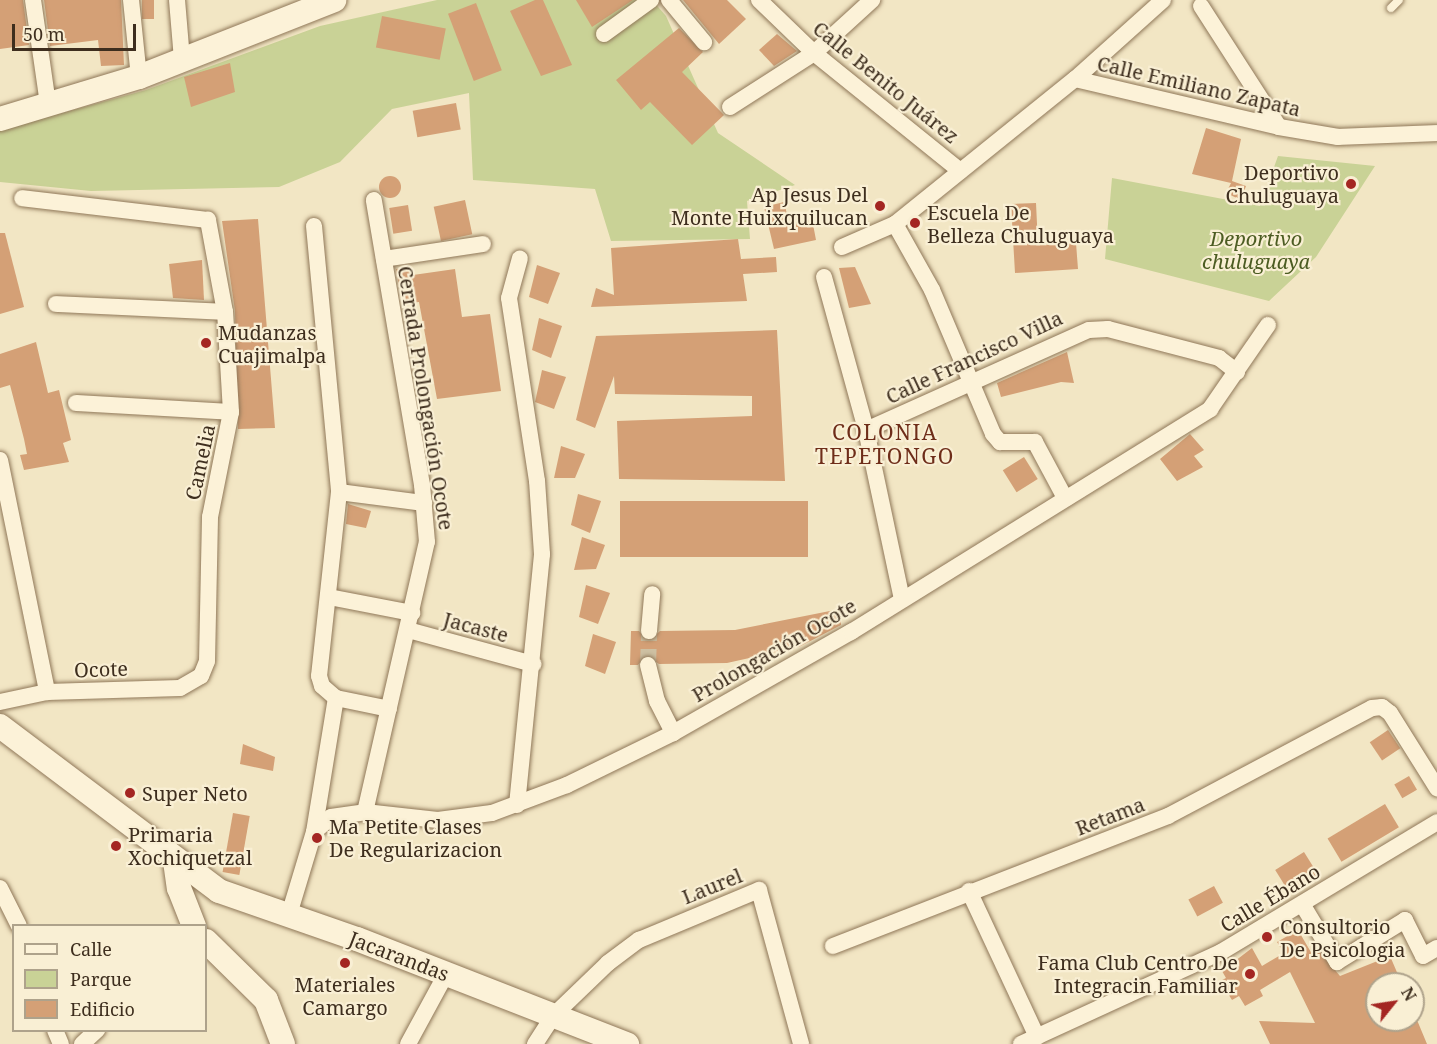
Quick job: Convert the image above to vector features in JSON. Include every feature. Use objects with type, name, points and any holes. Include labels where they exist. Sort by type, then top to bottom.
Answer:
[{"type":"street","points":[[33,0],[48,104]]},
{"type":"street","points":[[131,0],[139,77]]},
{"type":"street","points":[[177,0],[182,60]]},
{"type":"street","points":[[0,119],[139,77],[334,0]]},
{"type":"street","points":[[604,34],[651,0]]},
{"type":"street","points":[[669,0],[704,42]]},
{"type":"street","name":"Calle Benito Juárez","points":[[759,0],[814,53],[960,171]]},
{"type":"street","points":[[730,107],[814,53],[872,0]]},
{"type":"street","points":[[1075,79],[1163,0]]},
{"type":"street","points":[[1201,6],[1279,128]]},
{"type":"street","name":"Calle Emiliano Zapata","points":[[842,247],[895,224],[1075,79],[1279,128],[1338,137],[1437,133]]},
{"type":"street","name":"Camelia","points":[[22,198],[208,220],[225,312],[231,412],[210,517],[207,661],[201,676]]},
{"type":"street","name":"Cerrada Prolongación Ocote","points":[[365,812],[427,542],[424,503],[374,200]]},
{"type":"street","points":[[895,224],[974,381],[993,434],[999,442],[1035,442],[1065,498]]},
{"type":"street","points":[[314,226],[339,492],[321,686],[336,698],[389,709]]},
{"type":"street","points":[[384,259],[483,244]]},
{"type":"street","points":[[517,805],[532,664],[541,514],[508,298],[520,258]]},
{"type":"street","points":[[824,277],[866,429],[902,599]]},
{"type":"street","points":[[56,304],[225,312]]},
{"type":"street","name":"Prolongación Ocote","points":[[314,832],[330,818],[365,812],[438,820],[517,805],[672,733],[902,599],[1210,409],[1268,325]]},
{"type":"street","name":"Calle Francisco Villa","points":[[866,429],[1089,330],[1108,329],[1219,358],[1237,372]]},
{"type":"street","points":[[76,403],[231,412]]},
{"type":"street","points":[[0,460],[47,692]]},
{"type":"street","points":[[339,492],[424,503]]},
{"type":"street","points":[[649,631],[652,594]]},
{"type":"street","points":[[329,597],[412,613]]},
{"type":"street","name":"Jacaste","points":[[408,630],[532,664]]},
{"type":"street","points":[[648,665],[657,701],[672,733]]},
{"type":"street","name":"Ocote","points":[[0,702],[47,692],[180,688],[201,676]]},
{"type":"street","points":[[288,918],[314,832],[336,698]]},
{"type":"street","name":"Retama","points":[[833,946],[969,891],[1168,816],[1372,708],[1383,707],[1390,713],[1437,788]]},
{"type":"street","name":"Jacarandas","points":[[0,726],[175,861],[219,891],[446,974],[554,1015],[617,1042]]},
{"type":"street","name":"Calle Ébano","points":[[1021,1044],[1221,952],[1437,822]]},
{"type":"street","points":[[175,861],[179,888],[193,924]]},
{"type":"street","points":[[0,888],[18,924]]},
{"type":"street","name":"Laurel","points":[[554,1015],[608,963],[639,940],[759,890],[801,1044]]},
{"type":"street","points":[[969,891],[1037,1037]]},
{"type":"street","points":[[1302,904],[1337,962],[1405,920],[1430,952]]},
{"type":"street","points":[[207,942],[266,1000],[283,1044]]},
{"type":"street","points":[[408,1044],[446,974]]},
{"type":"street","points":[[535,1044],[554,1015]]},
{"type":"street","points":[[82,1044],[95,1032]]},
{"type":"lane","points":[[1391,8],[1399,0]]},
{"type":"green space","points":[[437,0],[652,0],[666,16],[718,133],[795,185],[747,201],[750,239],[611,241],[595,189],[473,180],[469,93],[392,109],[340,162],[279,187],[91,191],[0,182],[0,130],[146,90],[320,26]]},
{"type":"green space","name":"Deportivo chuluguaya","points":[[1278,156],[1375,166],[1316,257],[1269,301],[1105,259],[1112,178],[1260,206]]},
{"type":"building","points":[[0,0],[23,0],[29,45],[0,49]]},
{"type":"building","points":[[44,0],[121,0],[124,65],[101,66],[98,40],[50,46]]},
{"type":"building","points":[[142,0],[154,0],[154,19],[142,19]]},
{"type":"building","points":[[535,0],[543,0],[572,65],[541,76],[510,11]]},
{"type":"building","points":[[576,0],[633,0],[592,27]]},
{"type":"building","points":[[683,0],[727,0],[746,19],[719,44]]},
{"type":"building","points":[[476,3],[502,70],[474,81],[448,14]]},
{"type":"building","points":[[382,16],[446,28],[440,60],[376,47]]},
{"type":"building","points":[[679,28],[703,52],[682,72],[724,115],[692,145],[650,102],[641,110],[616,80]]},
{"type":"building","points":[[777,34],[797,51],[774,66],[759,50]]},
{"type":"building","points":[[230,63],[235,92],[191,107],[184,77]]},
{"type":"building","points":[[456,103],[461,130],[417,137],[413,111]]},
{"type":"building","points":[[1206,128],[1241,139],[1232,181],[1246,186],[1241,200],[1226,193],[1231,183],[1192,174]]},
{"type":"building","points":[[390,176],[398,179],[401,187],[398,195],[390,198],[382,195],[379,187],[382,179]]},
{"type":"building","points":[[465,200],[472,234],[441,241],[434,207]]},
{"type":"building","points":[[784,202],[789,223],[812,219],[816,240],[774,249],[764,207]]},
{"type":"building","points":[[1036,203],[1038,245],[1076,243],[1078,269],[1015,273],[1011,204]]},
{"type":"building","points":[[408,205],[412,231],[393,234],[389,208]]},
{"type":"building","points":[[258,219],[275,428],[238,429],[235,311],[222,221]]},
{"type":"building","points":[[0,233],[5,233],[24,307],[0,314]]},
{"type":"building","points":[[738,239],[741,259],[776,257],[777,272],[743,274],[747,301],[591,307],[596,288],[614,295],[611,248]]},
{"type":"building","points":[[202,260],[204,300],[173,298],[169,264]]},
{"type":"building","points":[[537,265],[560,273],[548,304],[529,297]]},
{"type":"building","points":[[412,267],[413,275],[455,269],[462,317],[490,314],[501,391],[437,399],[419,302],[402,304],[396,269]]},
{"type":"building","points":[[855,267],[871,304],[849,308],[839,268]]},
{"type":"building","points":[[539,318],[562,326],[551,358],[532,350]]},
{"type":"building","points":[[777,330],[785,481],[619,479],[617,421],[752,416],[752,396],[615,394],[614,376],[595,428],[576,420],[596,336]]},
{"type":"building","points":[[36,342],[48,393],[59,390],[71,440],[63,443],[69,462],[24,470],[20,455],[27,454],[10,385],[0,388],[0,354]]},
{"type":"building","points":[[1067,352],[1074,383],[1061,382],[1001,397],[997,383]]},
{"type":"building","points":[[542,370],[566,377],[554,409],[535,402]]},
{"type":"building","points":[[1190,434],[1204,450],[1194,456],[1203,467],[1177,481],[1160,459]]},
{"type":"building","points":[[561,446],[585,454],[575,478],[554,478]]},
{"type":"building","points":[[1024,457],[1038,479],[1017,492],[1003,470]]},
{"type":"building","points":[[578,494],[601,501],[590,533],[571,525]]},
{"type":"building","points":[[620,501],[808,501],[808,557],[620,557]]},
{"type":"building","points":[[348,504],[371,511],[366,528],[346,524]]},
{"type":"building","points":[[582,537],[605,545],[596,569],[574,570]]},
{"type":"building","points":[[586,585],[610,593],[598,624],[579,617]]},
{"type":"building","points":[[840,609],[841,625],[799,647],[727,663],[659,664],[646,655],[638,665],[630,665],[631,631],[639,631],[649,641],[660,631],[735,630]]},
{"type":"building","points":[[593,634],[616,642],[605,674],[585,666]]},
{"type":"building","points":[[1388,730],[1400,748],[1382,761],[1370,742]]},
{"type":"building","points":[[243,744],[275,757],[273,771],[240,764]]},
{"type":"building","points":[[1409,776],[1417,790],[1402,798],[1394,784]]},
{"type":"building","points":[[1385,804],[1399,827],[1341,862],[1328,839]]},
{"type":"building","points":[[233,813],[250,816],[239,875],[223,872]]},
{"type":"building","points":[[1304,852],[1319,876],[1290,894],[1275,870]]},
{"type":"building","points":[[1214,886],[1223,903],[1197,916],[1188,900]]},
{"type":"building","points":[[1298,930],[1312,954],[1318,950],[1340,976],[1390,956],[1397,972],[1365,972],[1365,1032],[1422,1032],[1427,1044],[1270,1044],[1259,1021],[1315,1023],[1290,972],[1260,990],[1263,996],[1245,1006],[1239,996],[1232,1000],[1220,981],[1226,978],[1222,971],[1252,948],[1262,966],[1284,953],[1277,942]]},
{"type":"tunnel","points":[[648,665],[649,631]]},
{"type":"place","name":"Deportivo Chuluguaya","points":[[1351,184]]},
{"type":"place","name":"Ap Jesus Del Monte Huixquilucan","points":[[880,206]]},
{"type":"place","name":"Escuela De Belleza Chuluguaya","points":[[915,223]]},
{"type":"place","name":"Mudanzas Cuajimalpa","points":[[206,343]]},
{"type":"place","name":"Super Neto","points":[[130,793]]},
{"type":"place","name":"Ma Petite Clases De Regularizacion","points":[[317,838]]},
{"type":"place","name":"Primaria Xochiquetzal","points":[[116,846]]},
{"type":"place","name":"Consultorio De Psicologia","points":[[1267,937]]},
{"type":"place","name":"Materiales Camargo","points":[[345,963]]},
{"type":"place","name":"Fama Club Centro De Integracin Familiar","points":[[1250,974]]},
{"type":"district","name":"COLONIA TEPETONGO","points":[[885,444]]}]
